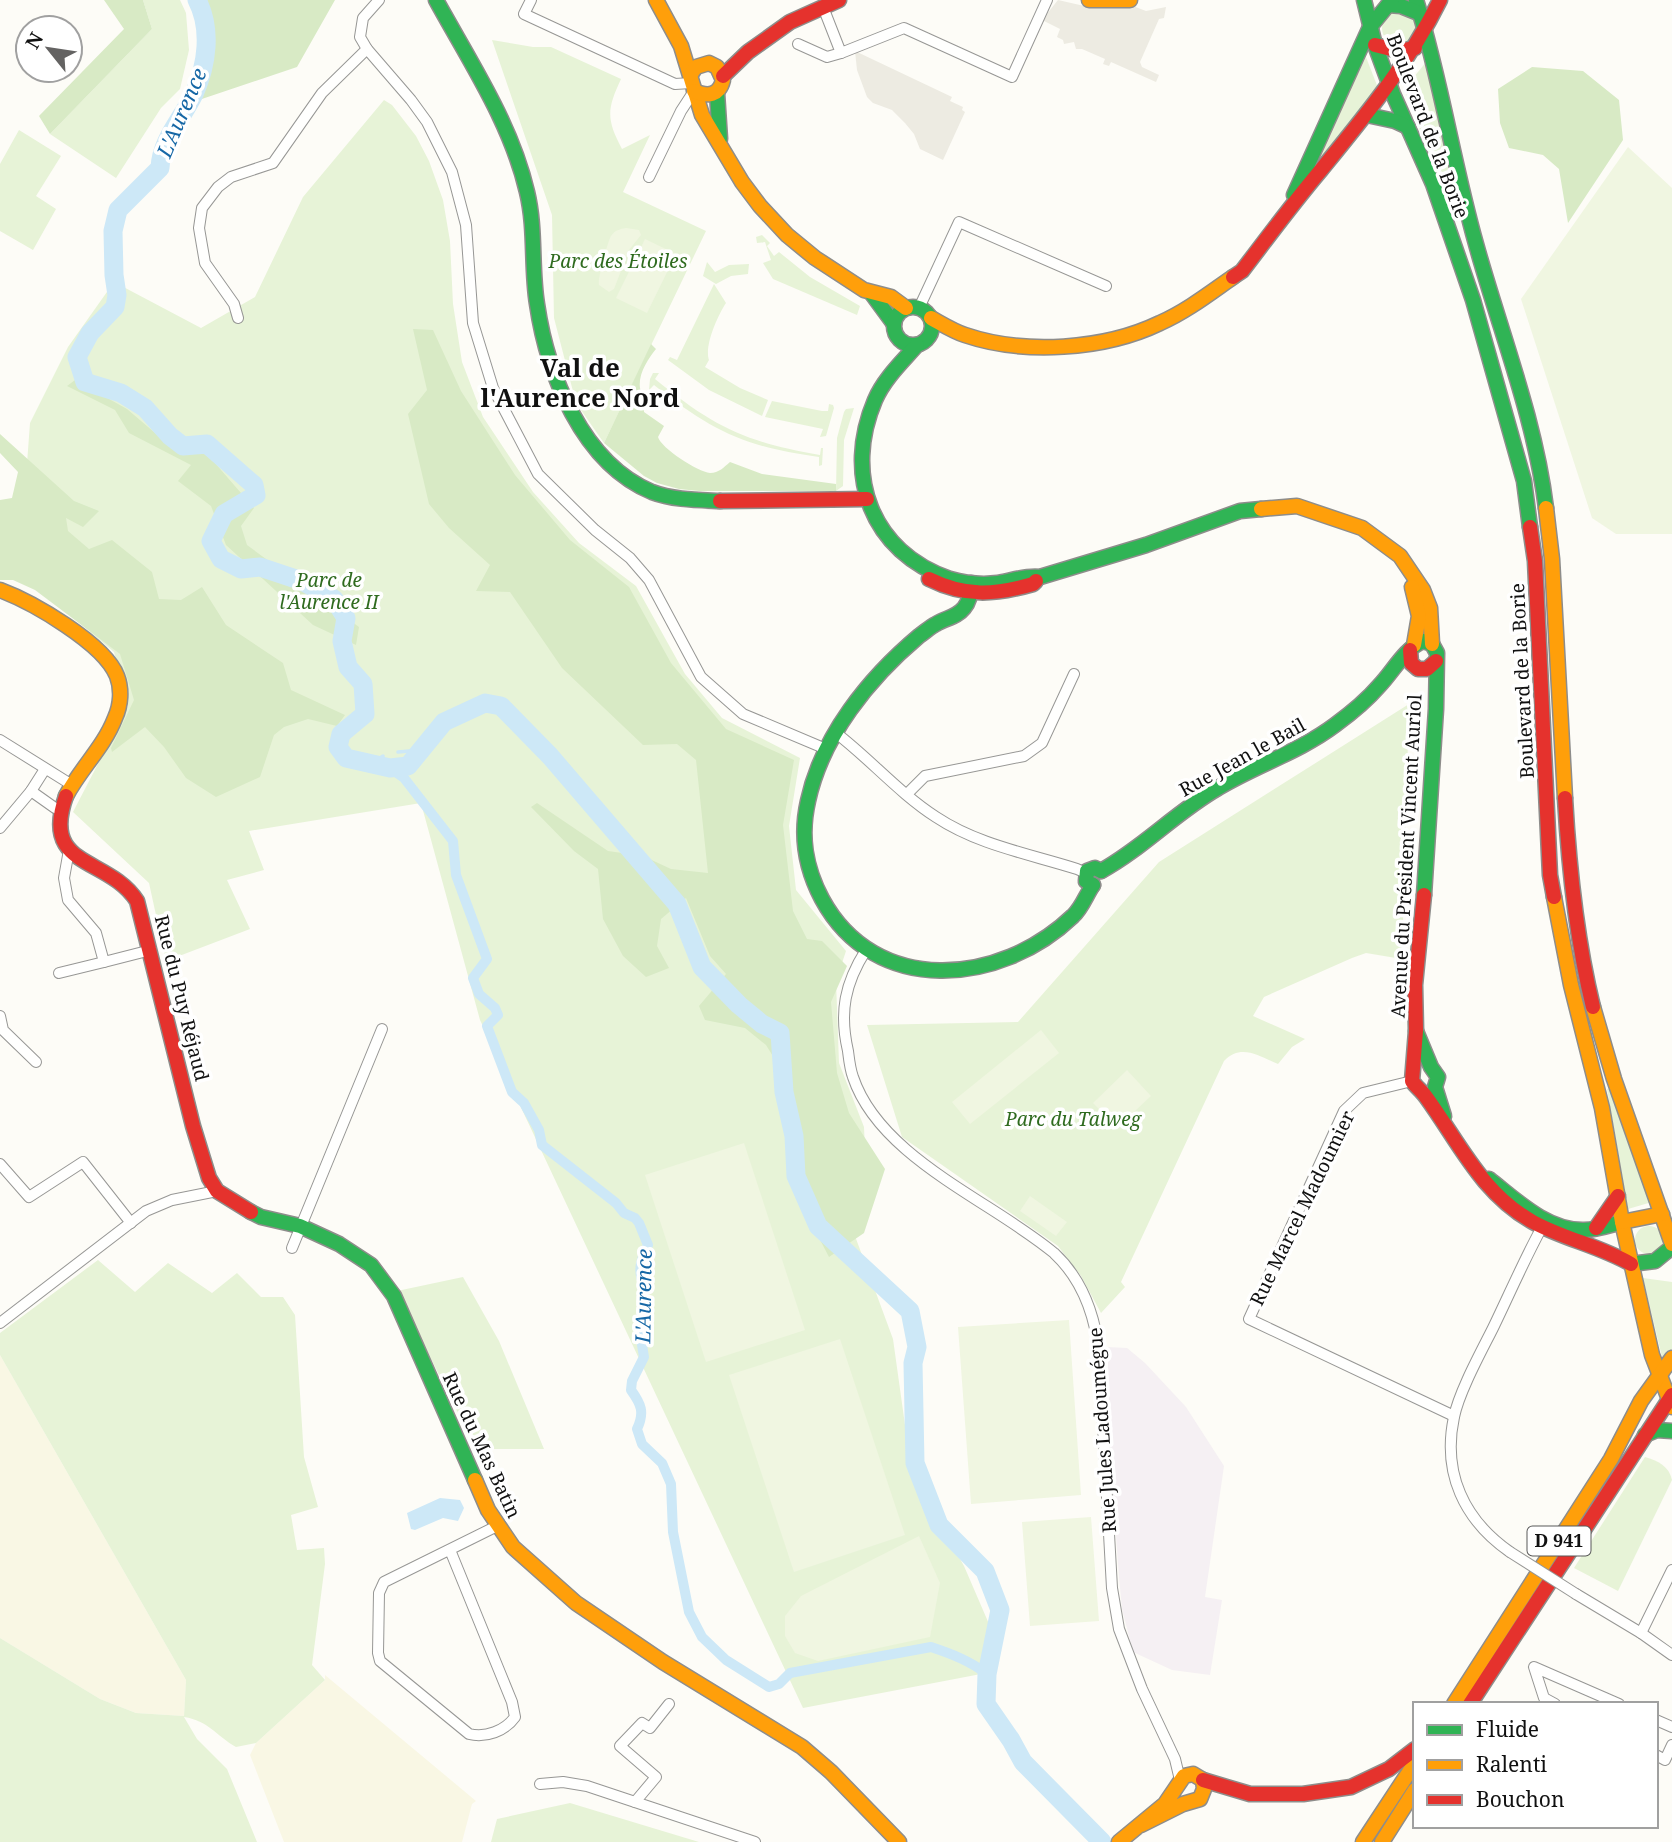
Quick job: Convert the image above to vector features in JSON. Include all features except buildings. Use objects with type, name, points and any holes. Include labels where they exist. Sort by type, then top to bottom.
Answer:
[{"type":"main road","points":[[436,0],[501,121],[519,163],[532,218],[538,317],[553,375],[568,408],[606,458],[630,480],[648,490],[668,496],[804,502],[867,499]]},
{"type":"main road","points":[[656,0],[681,46],[702,115],[737,174],[760,206],[787,236],[840,275],[873,294],[891,297],[964,335],[1010,344],[1047,347],[1086,345],[1126,336],[1159,324],[1216,292],[1241,271],[1390,85],[1415,48],[1439,2]]},
{"type":"main road","points":[[692,83],[696,67],[714,68],[748,52],[790,22],[839,0]]},
{"type":"main road","points":[[1089,0],[1130,0]]},
{"type":"main road","name":"Boulevard de la Borie","points":[[1364,0],[1375,45],[1433,184],[1473,300],[1524,481],[1535,561],[1549,875],[1571,985],[1602,1108],[1622,1222],[1659,1376],[1671,1401]]},
{"type":"main road","points":[[1430,44],[1439,2]]},
{"type":"main road","points":[[1286,212],[1370,27],[1390,3],[1418,7]]},
{"type":"main road","name":"Boulevard de la Borie","points":[[1418,7],[1430,44],[1475,242],[1542,478],[1552,559],[1570,878],[1586,982],[1622,1102],[1667,1212],[1672,1245]]},
{"type":"main road","points":[[1375,45],[1399,51],[1415,48]]},
{"type":"main road","points":[[681,46],[714,68],[722,86],[717,93],[709,96],[701,95],[692,83]]},
{"type":"main road","points":[[717,93],[720,144]]},
{"type":"main road","points":[[1367,115],[1395,121],[1408,127]]},
{"type":"main road","points":[[873,294],[906,345],[964,335]]},
{"type":"main road","points":[[893,372],[898,314],[913,308]]},
{"type":"main road","points":[[931,318],[932,328],[923,342],[893,372],[876,398],[865,427],[861,459],[872,515],[896,550],[916,566],[919,572],[947,588],[968,587]]},
{"type":"main road","points":[[916,566],[923,566],[968,587],[1003,594],[1033,584],[1040,577],[1146,545],[1240,511],[1297,506],[1335,517],[1369,532],[1399,556],[1412,572],[1427,599],[1432,620],[1432,644],[1437,653],[1436,661],[1431,668],[1395,669]]},
{"type":"main road","points":[[1393,552],[1411,585],[1419,608],[1420,621],[1409,658],[1418,668]]},
{"type":"main road","points":[[968,587],[965,607],[956,616],[946,616],[888,664],[871,683],[826,750],[810,790],[803,838],[810,873],[823,904],[839,926],[866,950],[923,971],[970,970],[1038,941],[1073,915],[1089,879]]},
{"type":"main road","points":[[946,616],[947,588]]},
{"type":"main road","points":[[0,590],[23,598],[62,621],[99,653],[118,678],[120,704],[107,735],[72,785],[61,809],[61,835],[69,850]]},
{"type":"main road","points":[[1412,648],[1423,641],[1432,644]]},
{"type":"main road","name":"Rue Jean le Bail","points":[[1089,879],[1101,881],[1101,871],[1121,860],[1175,816],[1219,787],[1304,746],[1336,725],[1378,688],[1412,648]]},
{"type":"main road","name":"Avenue du Président Vincent Auriol","points":[[1436,661],[1435,730],[1415,985],[1416,1031],[1413,1051],[1421,1083],[1448,1131],[1477,1170],[1535,1212],[1548,1225]]},
{"type":"main road","name":"Avenue du Président Vincent Auriol","points":[[1418,668],[1435,683]]},
{"type":"main road","name":"Rue du Puy Réjaud","points":[[69,850],[72,855],[129,888],[142,912],[193,1126],[209,1178],[217,1191]]},
{"type":"main road","name":"Avenue du Président Vincent Auriol","points":[[1416,1031],[1430,1067],[1438,1077],[1421,1083]]},
{"type":"main road","name":"Rue du Mas Batin","points":[[217,1191],[261,1217],[300,1226],[339,1244],[372,1265],[394,1297],[488,1510],[513,1547],[576,1603],[663,1662],[802,1747],[831,1772],[899,1842]]},
{"type":"main road","points":[[1596,1228],[1618,1196]]},
{"type":"main road","points":[[1548,1225],[1583,1230],[1667,1212]]},
{"type":"main road","points":[[1548,1225],[1613,1252],[1632,1264],[1655,1261],[1672,1245]]},
{"type":"main road","points":[[1659,1376],[1672,1358]]},
{"type":"main road","name":"D 941","points":[[1455,1702],[1611,1460],[1641,1401],[1659,1376]]},
{"type":"main road","name":"D 941","points":[[1471,1702],[1645,1435],[1671,1401]]},
{"type":"main road","points":[[1645,1435],[1657,1430],[1672,1431]]},
{"type":"main road","points":[[1188,1781],[1250,1794],[1303,1794],[1351,1787],[1389,1769],[1413,1751]]},
{"type":"main road","points":[[1363,1842],[1413,1766]]},
{"type":"main road","points":[[1141,1825],[1200,1799],[1203,1794],[1188,1781]]},
{"type":"main road","points":[[1188,1781],[1178,1795],[1189,1802]]},
{"type":"main road","points":[[1119,1842],[1188,1781]]},
{"type":"main road","points":[[1382,1842],[1413,1793]]},
{"type":"street","points":[[379,0],[366,11],[360,37],[426,122],[452,172],[466,225],[473,323],[492,388],[538,474],[595,530],[630,558],[649,580],[701,677],[743,714],[826,750]]},
{"type":"street","points":[[531,0],[524,14],[675,84],[692,83],[649,177]]},
{"type":"street","points":[[798,44],[827,57],[904,28],[1012,77],[1047,0]]},
{"type":"street","points":[[823,7],[841,53]]},
{"type":"street","points":[[238,318],[234,304],[205,263],[199,228],[202,208],[218,187],[231,177],[273,163],[322,93],[367,49]]},
{"type":"street","points":[[913,308],[959,222],[1106,286]]},
{"type":"street","points":[[907,793],[925,776],[1024,756],[1042,743],[1074,674]]},
{"type":"street","points":[[836,733],[936,817],[975,837],[1022,854],[1077,869],[1089,879]]},
{"type":"street","points":[[0,740],[72,785]]},
{"type":"street","points":[[0,828],[31,791],[45,769]]},
{"type":"street","points":[[31,791],[61,809]]},
{"type":"street","points":[[69,850],[64,867],[68,900],[96,933],[104,962]]},
{"type":"street","points":[[59,973],[151,950]]},
{"type":"street","name":"Rue Jules Ladoumégue","points":[[866,950],[849,982],[843,1028],[853,1078],[870,1110],[909,1154],[1054,1253],[1070,1271],[1087,1298],[1096,1326],[1100,1353],[1112,1588],[1119,1629],[1142,1689],[1188,1781]]},
{"type":"street","points":[[0,1016],[3,1030],[36,1062]]},
{"type":"street","points":[[292,1248],[382,1029]]},
{"type":"street","name":"Rue Marcel Madoumier","points":[[1421,1083],[1363,1093],[1344,1111],[1249,1319],[1454,1416]]},
{"type":"street","points":[[0,1164],[29,1197],[83,1162],[131,1223]]},
{"type":"street","points":[[0,1323],[146,1211],[172,1200],[217,1191]]},
{"type":"street","points":[[1548,1225],[1478,1359],[1454,1416],[1453,1471],[1459,1494],[1476,1524],[1493,1540],[1672,1655]]},
{"type":"street","points":[[450,1550],[512,1702],[515,1717],[509,1724],[482,1737],[469,1734],[380,1661],[379,1593],[384,1582],[497,1527]]},
{"type":"street","points":[[1641,1633],[1672,1570]]},
{"type":"street","points":[[1551,1702],[1544,1698],[1534,1667],[1614,1702]]},
{"type":"street","points":[[635,1802],[656,1777],[620,1746],[642,1723],[650,1728],[669,1704]]},
{"type":"street","points":[[1658,1756],[1665,1760],[1672,1745]]},
{"type":"street","points":[[540,1784],[563,1782],[587,1786],[755,1842]]},
{"type":"shaded area","points":[[1058,0],[1093,8],[1133,6],[1146,11],[1166,7],[1164,18],[1159,19],[1140,62],[1142,67],[1159,75],[1156,82],[1111,62],[1109,66],[1103,64],[1105,59],[1076,49],[1074,42],[1064,44],[1063,40],[1057,37],[1060,29],[1042,20]]},
{"type":"shaded area","points":[[855,51],[952,97],[950,101],[963,107],[965,112],[943,160],[920,149],[914,134],[892,110],[873,103],[867,97],[857,70]]},
{"type":"shaded area","points":[[1107,1347],[1127,1348],[1145,1363],[1186,1407],[1224,1466],[1205,1597],[1222,1600],[1210,1675],[1172,1670],[1133,1652],[1122,1609],[1119,1577],[1111,1468]]},
{"type":"shaded area","points":[[0,1355],[186,1680],[184,1716],[136,1713],[100,1699],[0,1638]]},
{"type":"shaded area","points":[[325,1675],[476,1801],[472,1804],[462,1842],[284,1842],[250,1755],[256,1743],[325,1680]]},
{"type":"green space","points":[[104,0],[143,0],[152,29],[50,134],[39,116],[70,84],[84,84],[84,70],[124,29]]},
{"type":"green space","points":[[143,0],[180,0],[186,13],[189,50],[180,89],[161,108],[116,178],[50,134],[152,29]]},
{"type":"green space","points":[[190,0],[335,0],[297,67],[187,104],[198,38],[198,25]]},
{"type":"green space","points":[[1399,11],[1411,16],[1416,28],[1411,40],[1399,45],[1387,40],[1382,28],[1387,16]]},
{"type":"green space","name":"Parc des Étoiles","points":[[492,40],[533,47],[551,47],[621,79],[610,114],[613,130],[622,149],[650,135],[623,192],[706,231],[604,443],[576,403],[554,318],[552,215]]},
{"type":"green space","points":[[1366,57],[1378,88],[1302,190],[1301,189]]},
{"type":"green space","points":[[1427,61],[1460,220],[1456,222],[1404,89]]},
{"type":"green space","points":[[1532,67],[1583,71],[1619,100],[1623,140],[1568,223],[1559,169],[1543,155],[1509,148],[1500,123],[1498,89]]},
{"type":"green space","name":"Parc de l'Aurence II","points":[[384,100],[392,105],[416,136],[429,161],[443,200],[450,241],[453,304],[462,362],[483,417],[533,492],[579,543],[636,586],[685,674],[722,718],[800,758],[789,826],[796,890],[846,951],[836,981],[839,1063],[864,1127],[867,1197],[855,1236],[893,1339],[912,1475],[964,1566],[989,1624],[981,1674],[803,1708],[480,1020],[421,803],[249,831],[264,870],[227,880],[250,929],[166,961],[149,883],[73,812],[128,706],[114,652],[19,572],[30,423],[68,347],[114,282],[201,328],[255,297],[303,197]]},
{"type":"green space","points":[[19,130],[61,156],[36,196],[56,209],[33,250],[0,231],[0,164]]},
{"type":"green space","points":[[1628,147],[1672,188],[1672,534],[1616,534],[1592,518],[1521,299]]},
{"type":"green space","points":[[626,228],[639,230],[641,235],[629,250],[614,289],[609,292],[599,285],[603,260],[611,236]]},
{"type":"green space","points":[[762,235],[770,243],[767,246],[774,256],[779,252],[810,277],[860,306],[857,315],[773,279],[763,263],[771,260],[765,242],[757,243],[756,237]]},
{"type":"green space","points":[[645,239],[676,254],[647,313],[616,298]]},
{"type":"green space","points":[[707,262],[715,272],[729,265],[749,264],[748,274],[731,276],[716,284],[703,276]]},
{"type":"green space","points":[[714,284],[726,303],[713,331],[708,347],[709,360],[705,367],[740,388],[768,400],[762,416],[709,390],[668,360],[670,357],[677,360]]},
{"type":"green space","points":[[413,329],[433,330],[461,391],[515,475],[570,540],[629,587],[671,663],[726,729],[794,760],[783,825],[793,911],[807,939],[822,941],[847,966],[831,1002],[837,1073],[849,1113],[885,1169],[864,1233],[829,1257],[805,1211],[790,1150],[776,1061],[766,1045],[745,1028],[705,1020],[699,1006],[726,974],[710,956],[686,898],[661,919],[657,946],[669,968],[646,977],[623,956],[603,919],[598,869],[574,851],[531,807],[537,803],[608,851],[643,856],[671,869],[708,873],[696,760],[677,744],[643,745],[562,668],[510,592],[476,591],[490,565],[449,528],[429,504],[408,414],[427,390]]},
{"type":"green space","points":[[651,344],[656,349],[644,367],[640,383],[644,412],[664,426],[658,437],[673,453],[704,472],[719,471],[730,462],[762,474],[836,484],[836,491],[699,491],[657,483],[644,476],[604,443]]},
{"type":"green space","points":[[653,373],[659,373],[655,379],[695,409],[713,421],[750,438],[820,455],[823,448],[822,465],[819,466],[819,457],[770,448],[712,425],[654,385],[649,390]]},
{"type":"green space","points":[[75,380],[127,409],[168,444],[208,455],[254,508],[241,526],[247,545],[359,627],[356,645],[313,625],[226,545],[211,506],[178,481],[191,465],[129,433],[115,410],[67,386]]},
{"type":"green space","points":[[772,401],[822,411],[828,411],[829,404],[833,405],[826,436],[820,437],[823,429],[765,417]]},
{"type":"green space","points":[[854,408],[844,440],[843,486],[836,491],[837,438],[844,412]]},
{"type":"green space","points":[[0,434],[74,501],[99,511],[83,527],[66,518],[68,531],[89,549],[112,540],[152,572],[159,599],[181,600],[202,587],[226,625],[283,663],[291,690],[345,715],[337,726],[308,719],[284,727],[274,735],[260,777],[216,797],[186,778],[164,747],[145,727],[112,752],[111,748],[134,700],[120,654],[35,590],[13,580],[0,580],[0,500],[12,498],[18,472],[0,453]]},
{"type":"green space","name":"Parc du Talweg","points":[[1409,704],[1402,959],[1366,953],[1264,997],[1253,1016],[1305,1039],[1292,1047],[1278,1064],[1244,1052],[1224,1061],[1121,1282],[1125,1287],[1101,1313],[1081,1276],[1058,1246],[902,1137],[867,1025],[1018,1022],[1159,862]]},
{"type":"green space","points":[[1041,1030],[1059,1053],[970,1124],[952,1102]]},
{"type":"green space","points":[[1127,1070],[1151,1096],[1117,1128],[1093,1103]]},
{"type":"green space","points":[[1610,1088],[1652,1202],[1628,1209],[1607,1089]]},
{"type":"green space","points":[[744,1143],[805,1330],[706,1362],[645,1175]]},
{"type":"green space","points":[[1030,1196],[1067,1222],[1056,1236],[1020,1211]]},
{"type":"green space","points":[[1649,1226],[1659,1230],[1663,1240],[1659,1250],[1649,1254],[1639,1250],[1635,1240],[1639,1230]]},
{"type":"green space","points":[[98,1260],[135,1292],[168,1263],[212,1293],[237,1273],[261,1297],[283,1297],[295,1315],[304,1457],[318,1507],[291,1515],[297,1550],[324,1548],[325,1564],[312,1665],[325,1680],[256,1743],[236,1747],[206,1725],[184,1717],[197,1739],[227,1769],[257,1842],[0,1842],[0,1638],[100,1699],[136,1713],[184,1716],[186,1680],[0,1355],[0,1333]]},
{"type":"green space","points":[[463,1277],[499,1341],[544,1449],[476,1449],[397,1291]]},
{"type":"green space","points":[[1643,1278],[1672,1282],[1672,1349],[1666,1356],[1662,1357]]},
{"type":"green space","points":[[1069,1320],[1081,1495],[971,1504],[958,1327]]},
{"type":"green space","points":[[840,1339],[905,1535],[794,1572],[729,1375]]},
{"type":"green space","points":[[1645,1457],[1662,1465],[1672,1480],[1618,1591],[1574,1568]]},
{"type":"green space","points":[[1091,1517],[1099,1621],[1030,1626],[1022,1522]]},
{"type":"green space","points":[[919,1536],[940,1583],[930,1637],[818,1661],[795,1653],[785,1636],[785,1616],[801,1596]]},
{"type":"green space","points":[[570,1803],[699,1842],[491,1842],[497,1819]]},
{"type":"water","points":[[440,1498],[460,1500],[464,1508],[458,1521],[443,1518],[415,1530],[411,1529],[407,1513]]},
{"type":"waterway","name":"L'Aurence","points":[[197,0],[202,11],[206,35],[202,71],[194,94],[164,148],[160,168],[118,210],[113,231],[117,295],[115,307],[90,333],[77,357],[85,382],[121,393],[145,408],[170,436],[183,446],[207,444],[254,485],[256,495],[224,514],[211,541],[221,559],[241,569],[260,567],[302,581],[334,599],[346,618],[342,641],[348,667],[363,684],[365,714],[341,734],[338,747],[346,758],[390,768],[408,766],[444,722],[485,703],[501,706],[550,756],[677,904],[702,967],[739,1005],[762,1024],[780,1033],[784,1092],[794,1136],[796,1176],[818,1226],[910,1311],[917,1347],[913,1363],[915,1463],[939,1525],[985,1571],[1000,1610],[987,1674],[986,1704],[1023,1762],[1102,1842]]},
{"type":"waterway","points":[[398,752],[421,750]]},
{"type":"waterway","points":[[373,763],[383,756]]},
{"type":"waterway","name":"L'Aurence","points":[[390,768],[404,778],[453,841],[456,875],[487,959],[473,978],[479,994],[495,1008],[498,1015],[487,1026],[512,1092],[524,1103],[539,1130],[542,1145],[616,1203],[624,1213],[635,1218],[648,1245],[640,1270],[644,1285],[640,1333],[644,1357],[632,1381],[631,1390],[641,1408],[637,1429],[642,1444],[662,1463],[671,1484],[673,1532],[689,1612],[702,1637],[726,1660],[769,1687],[779,1684],[790,1673],[931,1647],[960,1658],[987,1674]]},
{"type":"traffic: fast","points":[[436,0],[488,93],[520,166],[530,206],[535,290],[542,331],[559,386],[572,413],[587,438],[606,460],[627,478],[652,492],[668,497],[720,501]]},
{"type":"traffic: fast","points":[[1364,0],[1375,45],[1393,94],[1433,184],[1473,300],[1524,481],[1530,527]]},
{"type":"traffic: fast","points":[[1294,195],[1370,27],[1392,0]]},
{"type":"traffic: fast","points":[[1416,0],[1433,60],[1476,244],[1534,441],[1546,508]]},
{"type":"traffic: fast","points":[[1388,5],[1401,6],[1421,14]]},
{"type":"traffic: fast","points":[[717,93],[720,139]]},
{"type":"traffic: fast","points":[[1367,115],[1395,121],[1408,127]]},
{"type":"traffic: fast","points":[[872,294],[894,324]]},
{"type":"traffic: fast","points":[[913,307],[927,312],[932,326],[927,340],[913,345],[899,340],[894,326],[899,312],[913,307]]},
{"type":"traffic: fast","points":[[917,345],[883,385],[875,400],[866,428],[862,456],[864,482],[871,508],[883,530],[900,550],[923,567],[961,582],[986,584],[1040,577],[1146,545],[1240,511],[1261,509]]},
{"type":"traffic: fast","points":[[971,583],[970,596],[964,608],[934,625],[900,652],[850,710],[824,754],[808,801],[804,827],[808,863],[816,887],[845,931],[873,953],[905,966],[940,970],[975,967],[1010,957],[1043,939],[1076,913],[1093,885]]},
{"type":"traffic: fast","points":[[1101,871],[1131,852],[1188,808],[1232,780],[1321,735],[1352,712],[1404,655],[1423,641],[1432,644],[1437,653],[1424,895]]},
{"type":"traffic: fast","points":[[1093,885],[1086,881],[1087,871],[1095,868],[1101,871]]},
{"type":"traffic: fast","points":[[1416,1031],[1438,1077],[1435,1087],[1444,1116]]},
{"type":"traffic: fast","points":[[1489,1179],[1521,1205],[1557,1225],[1589,1230],[1622,1222]]},
{"type":"traffic: fast","points":[[251,1212],[300,1226],[339,1244],[371,1265],[394,1296],[475,1480]]},
{"type":"traffic: fast","points":[[1631,1264],[1655,1261],[1672,1247]]},
{"type":"traffic: fast","points":[[1645,1435],[1657,1430],[1672,1431]]},
{"type":"traffic: slow","points":[[656,0],[681,46],[702,115],[742,182],[760,206],[787,235],[815,258],[864,290],[891,297],[906,308]]},
{"type":"traffic: slow","points":[[1089,0],[1130,0]]},
{"type":"traffic: slow","points":[[691,74],[696,67],[709,63],[717,67],[723,80],[719,89],[712,94],[694,91]]},
{"type":"traffic: slow","points":[[931,318],[965,335],[1012,345],[1064,347],[1089,344],[1138,332],[1160,323],[1233,277]]},
{"type":"traffic: slow","points":[[1261,509],[1297,506],[1362,528],[1400,556],[1423,590],[1430,608],[1432,644]]},
{"type":"traffic: slow","points":[[1546,508],[1552,559],[1565,798]]},
{"type":"traffic: slow","points":[[1412,587],[1419,616],[1414,645]]},
{"type":"traffic: slow","points":[[0,590],[48,614],[83,637],[110,663],[117,676],[120,697],[115,718],[105,739],[66,796]]},
{"type":"traffic: slow","points":[[1554,897],[1571,985],[1602,1108],[1622,1222],[1652,1355],[1672,1407]]},
{"type":"traffic: slow","points":[[1593,1007],[1614,1079],[1672,1244]]},
{"type":"traffic: slow","points":[[1622,1222],[1662,1214]]},
{"type":"traffic: slow","points":[[1455,1702],[1611,1459],[1641,1401],[1672,1358]]},
{"type":"traffic: slow","points":[[475,1480],[488,1510],[513,1547],[576,1603],[663,1662],[802,1747],[831,1772],[899,1842]]},
{"type":"traffic: slow","points":[[1363,1842],[1413,1766]]},
{"type":"traffic: slow","points":[[1119,1842],[1165,1804],[1184,1776],[1193,1774],[1203,1780],[1204,1789],[1200,1799],[1183,1804],[1141,1825]]},
{"type":"traffic: slow","points":[[1382,1842],[1413,1793]]},
{"type":"traffic: jam","points":[[723,76],[748,52],[790,22],[839,0]]},
{"type":"traffic: jam","points":[[1233,277],[1242,271],[1354,130],[1415,46],[1440,0]]},
{"type":"traffic: jam","points":[[1375,45],[1399,51],[1415,48]]},
{"type":"traffic: jam","points":[[720,501],[867,499]]},
{"type":"traffic: jam","points":[[1530,527],[1535,561],[1550,875],[1554,897]]},
{"type":"traffic: jam","points":[[929,579],[955,589],[980,592],[1019,588],[1036,581]]},
{"type":"traffic: jam","points":[[1410,650],[1411,663],[1418,669],[1427,669],[1436,661]]},
{"type":"traffic: jam","points":[[66,796],[60,820],[62,837],[69,849],[125,887],[137,901],[193,1126],[209,1178],[217,1191],[251,1212]]},
{"type":"traffic: jam","points":[[1565,798],[1574,903],[1593,1007]]},
{"type":"traffic: jam","points":[[1424,895],[1415,985],[1416,1031],[1412,1081],[1426,1097],[1472,1166],[1499,1197],[1533,1222],[1631,1264]]},
{"type":"traffic: jam","points":[[1596,1228],[1618,1196]]},
{"type":"traffic: jam","points":[[1471,1702],[1672,1395]]},
{"type":"traffic: jam","points":[[1203,1780],[1250,1794],[1303,1794],[1351,1787],[1389,1769],[1413,1751]]},
{"type":"district","name":"Val de l'Aurence Nord","points":[[580,383]]}]
